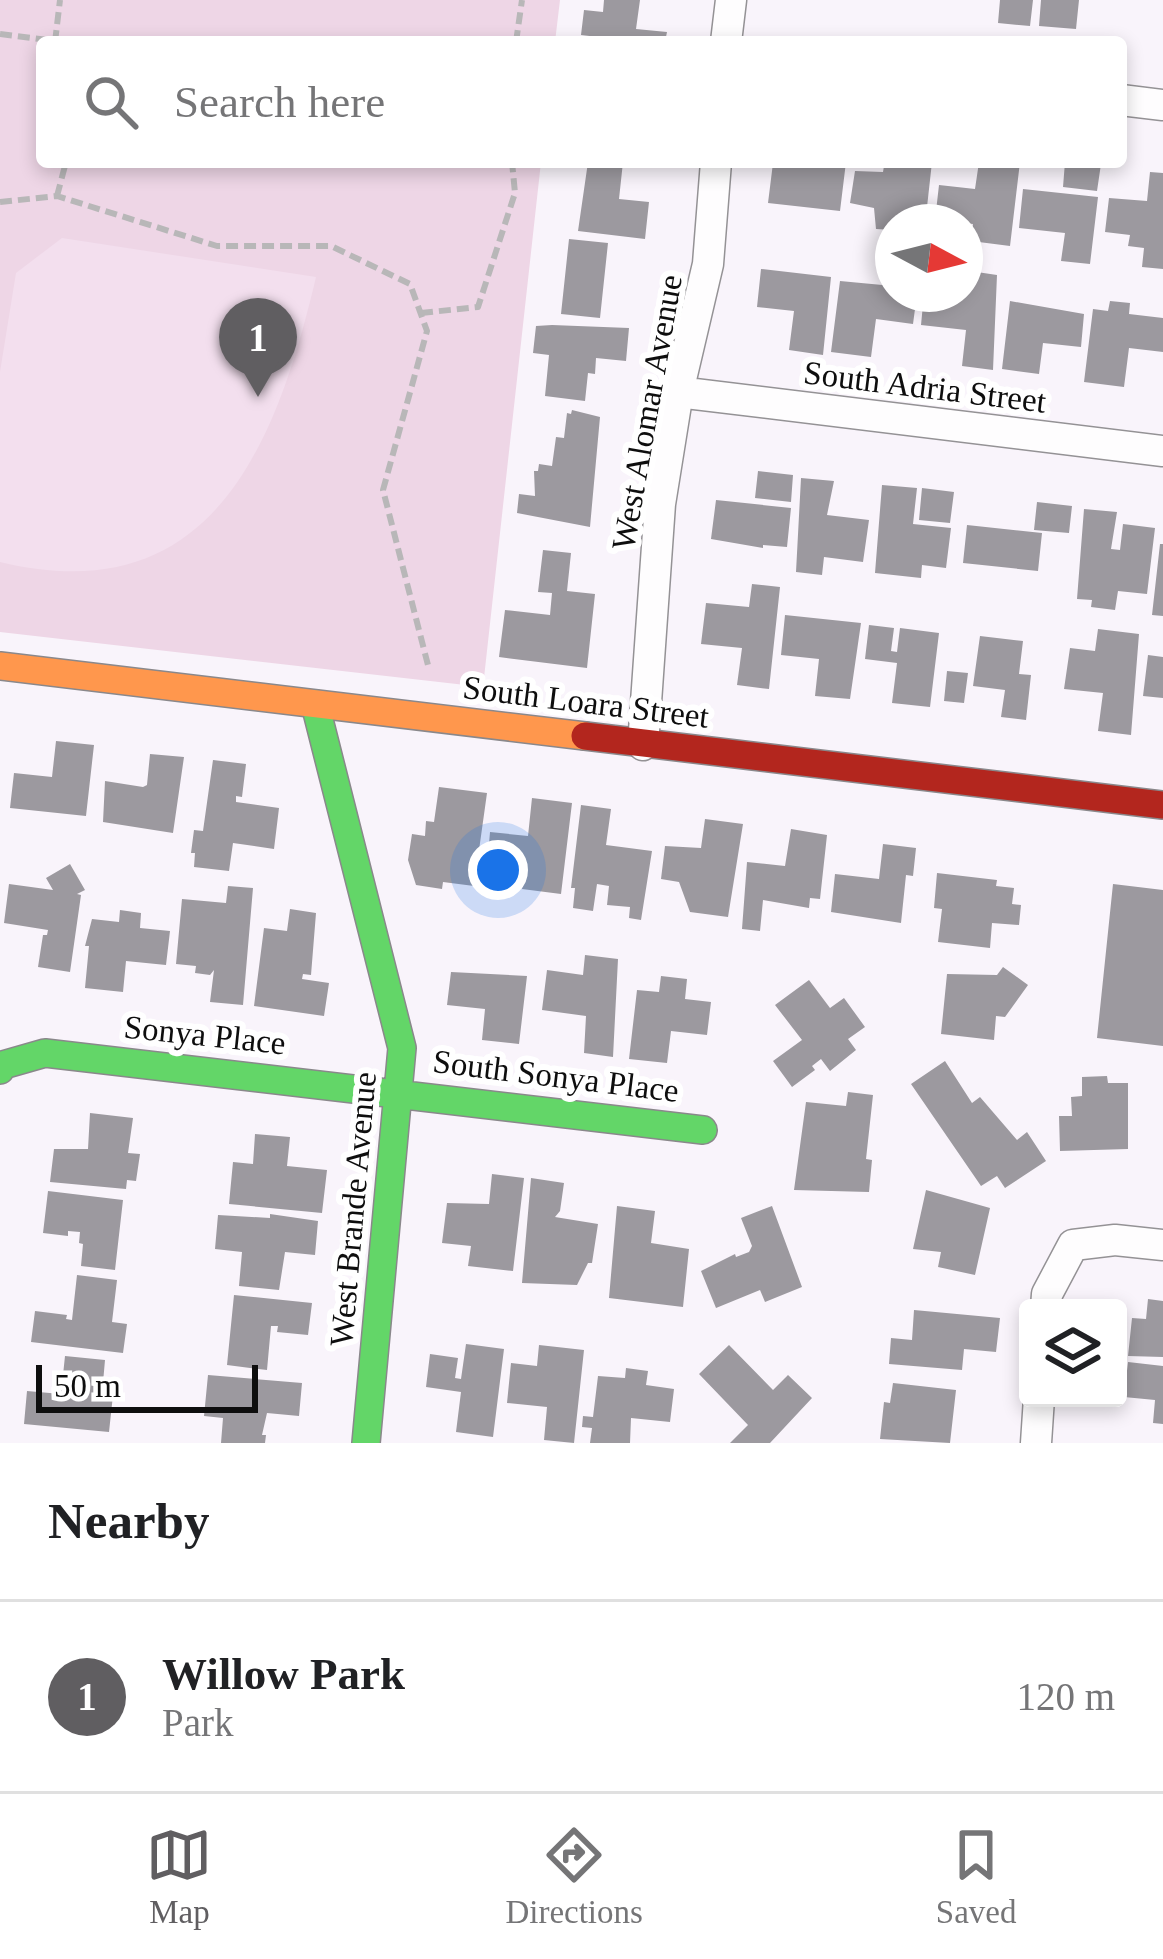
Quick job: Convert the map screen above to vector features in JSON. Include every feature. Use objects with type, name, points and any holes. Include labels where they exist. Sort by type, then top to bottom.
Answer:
[{"type":"street","points":[[727,36],[731,0]]},
{"type":"street","points":[[1127,101],[1163,105]]},
{"type":"street","name":"West Alomar Avenue","points":[[644,745],[660,504],[678,392],[707,264],[715,168]]},
{"type":"street","name":"South Adria Street","points":[[678,392],[1163,451]]},
{"type":"street","name":"South Loara Street","points":[[0,666],[1163,805]]},
{"type":"street","name":"West Brande Avenue","points":[[315,704],[402,1048],[366,1443]]},
{"type":"street","name":"Sonya Place","points":[[2,1067],[46,1053],[400,1092]]},
{"type":"street","name":"South Sonya Place","points":[[400,1092],[703,1130]]},
{"type":"street","points":[[1047,1299],[1073,1245],[1115,1240],[1163,1245]]},
{"type":"street","points":[[1036,1443],[1038,1407]]},
{"type":"path","points":[[56,36],[60,0]]},
{"type":"path","points":[[517,36],[522,0]]},
{"type":"path","points":[[0,34],[36,39]]},
{"type":"path","points":[[57,196],[64,168]]},
{"type":"path","points":[[421,313],[478,307],[515,193],[513,168]]},
{"type":"path","points":[[0,202],[57,196],[217,245],[331,246],[410,284],[427,331],[383,490],[429,669]]},
{"type":"shaded area","points":[[0,0],[560,0],[556,36],[36,36],[36,168],[540,168],[483,687],[0,632]]},
{"type":"shaded area","points":[[62,238],[316,277],[279,400],[254,455],[222,502],[182,539],[133,563],[73,571],[0,562],[0,372],[16,273]]},
{"type":"building","points":[[604,0],[640,0],[636,29],[667,32],[666,36],[581,35],[584,10],[603,12]]},
{"type":"building","points":[[1000,0],[1033,0],[1030,26],[998,23]]},
{"type":"building","points":[[1041,0],[1079,0],[1076,29],[1039,26]]},
{"type":"building","points":[[587,168],[622,168],[619,199],[649,202],[645,239],[578,231]]},
{"type":"building","points":[[772,168],[845,168],[840,211],[768,203]]},
{"type":"building","points":[[931,168],[927,204],[875,204],[875,218],[874,208],[850,203],[855,171]]},
{"type":"building","points":[[978,168],[1019,168],[1010,246],[983,243],[983,204],[937,204],[939,185],[975,189]]},
{"type":"building","points":[[1065,168],[1100,168],[1097,191],[1063,187]]},
{"type":"building","points":[[1150,172],[1163,173],[1163,269],[1142,267],[1144,248],[1128,246],[1130,235],[1105,232],[1109,198],[1147,201]]},
{"type":"building","points":[[1023,189],[1098,197],[1090,264],[1061,261],[1065,233],[1019,228]]},
{"type":"building","points":[[569,239],[608,243],[600,318],[561,314]]},
{"type":"building","points":[[761,269],[831,277],[823,355],[789,350],[794,311],[757,307]]},
{"type":"building","points":[[983,273],[997,275],[993,370],[962,366],[966,330],[921,325],[922,312],[983,312]]},
{"type":"building","points":[[840,281],[875,284],[875,312],[915,312],[913,324],[876,319],[871,357],[831,352]]},
{"type":"building","points":[[1010,301],[1084,314],[1081,347],[1043,343],[1039,374],[1002,369]]},
{"type":"building","points":[[1110,301],[1130,303],[1129,314],[1163,318],[1163,352],[1129,348],[1124,387],[1084,382],[1093,309],[1108,311]]},
{"type":"building","points":[[536,326],[629,328],[626,361],[596,358],[595,374],[588,373],[585,401],[545,396],[549,355],[533,353]]},
{"type":"building","points":[[567,413],[600,417],[590,527],[517,513],[519,494],[535,496],[534,471],[539,464],[552,466],[556,437],[564,438]]},
{"type":"building","points":[[758,471],[793,475],[791,502],[755,498]]},
{"type":"building","points":[[801,478],[834,481],[827,515],[869,520],[863,562],[824,557],[822,575],[796,572]]},
{"type":"building","points":[[882,485],[917,488],[913,524],[951,528],[946,568],[922,565],[921,578],[875,573]]},
{"type":"building","points":[[922,488],[954,492],[950,523],[919,520]]},
{"type":"building","points":[[716,500],[791,508],[787,547],[711,539]]},
{"type":"building","points":[[1037,502],[1072,506],[1069,533],[1034,530]]},
{"type":"building","points":[[1084,509],[1117,512],[1111,549],[1120,550],[1123,524],[1155,528],[1147,594],[1118,591],[1115,610],[1091,607],[1092,600],[1077,599]]},
{"type":"building","points":[[967,525],[1042,533],[1038,571],[963,563]]},
{"type":"building","points":[[1163,544],[1163,616],[1152,615]]},
{"type":"building","points":[[543,550],[571,553],[567,591],[595,594],[587,668],[499,657],[505,610],[550,615],[552,593],[538,592]]},
{"type":"building","points":[[752,584],[780,587],[769,689],[737,685],[742,648],[701,644],[706,603],[749,607]]},
{"type":"building","points":[[785,615],[861,623],[850,699],[815,696],[819,659],[781,655]]},
{"type":"building","points":[[869,625],[894,628],[891,651],[897,652],[900,628],[939,633],[930,707],[892,703],[897,663],[865,659]]},
{"type":"building","points":[[1098,629],[1139,634],[1131,735],[1098,731],[1103,693],[1064,689],[1070,648],[1095,651]]},
{"type":"building","points":[[980,636],[1023,641],[1019,674],[1031,675],[1026,720],[1001,717],[1005,690],[973,686]]},
{"type":"building","points":[[1148,655],[1163,657],[1163,698],[1143,696]]},
{"type":"building","points":[[947,671],[968,673],[964,703],[944,701]]},
{"type":"building","points":[[56,741],[94,745],[86,816],[10,808],[14,773],[52,777]]},
{"type":"building","points":[[150,754],[184,757],[173,833],[103,822],[105,781],[147,785]]},
{"type":"building","points":[[213,760],[246,764],[242,797],[236,796],[236,802],[279,808],[274,849],[233,843],[229,871],[194,867],[195,853],[191,853],[194,830],[203,831]]},
{"type":"building","points":[[439,787],[487,793],[474,886],[416,885],[408,860],[412,834],[425,836],[426,821],[434,822]]},
{"type":"building","points":[[532,798],[572,803],[561,894],[522,889],[525,871],[515,869],[513,882],[486,879],[490,832],[528,836]]},
{"type":"building","points":[[581,805],[611,809],[606,845],[652,851],[641,920],[629,918],[630,907],[607,905],[609,886],[597,884],[593,911],[573,908]]},
{"type":"building","points":[[705,819],[743,824],[728,917],[690,912],[679,882],[661,879],[665,846],[701,848]]},
{"type":"building","points":[[791,829],[827,835],[820,899],[810,898],[809,908],[763,900],[760,931],[742,929],[747,862],[785,866]]},
{"type":"building","points":[[883,844],[916,848],[913,876],[906,875],[901,923],[831,912],[835,874],[879,879]]},
{"type":"building","points":[[70,864],[85,890],[77,894],[81,895],[70,972],[38,967],[48,930],[4,923],[9,884],[53,890],[46,878]]},
{"type":"building","points":[[937,873],[997,880],[996,886],[1014,888],[1012,904],[1021,905],[1019,925],[992,923],[990,948],[938,942],[942,909],[934,908]]},
{"type":"building","points":[[1113,884],[1163,890],[1163,1046],[1097,1038]]},
{"type":"building","points":[[228,886],[253,888],[243,1005],[210,1002],[214,970],[210,975],[195,973],[196,966],[176,964],[182,899],[226,903]]},
{"type":"building","points":[[290,909],[316,913],[311,975],[303,974],[302,979],[329,983],[324,1016],[254,1006],[264,928],[287,931]]},
{"type":"building","points":[[120,910],[141,913],[140,928],[170,931],[166,965],[126,961],[123,992],[85,988],[89,946],[85,946],[92,919],[119,922]]},
{"type":"building","points":[[585,955],[618,959],[613,1057],[584,1053],[586,1016],[542,1010],[547,970],[583,975]]},
{"type":"building","points":[[1003,967],[1028,985],[1005,1017],[996,1016],[994,1040],[941,1034],[947,974],[997,975]]},
{"type":"building","points":[[451,972],[527,976],[519,1044],[482,1040],[485,1009],[447,1005]]},
{"type":"building","points":[[661,976],[687,979],[685,999],[711,1002],[707,1035],[671,1031],[667,1063],[629,1059],[637,990],[659,992]]},
{"type":"building","points":[[809,980],[830,1008],[844,998],[865,1027],[848,1039],[856,1050],[830,1071],[821,1059],[812,1066],[815,1070],[792,1087],[773,1061],[802,1040],[775,1005]]},
{"type":"building","points":[[945,1061],[972,1103],[980,1097],[1017,1140],[1027,1132],[1046,1161],[1005,1188],[997,1176],[981,1186],[911,1084]]},
{"type":"building","points":[[1107,1076],[1108,1083],[1128,1083],[1128,1149],[1060,1151],[1059,1116],[1072,1116],[1071,1097],[1082,1096],[1082,1077]]},
{"type":"building","points":[[848,1092],[873,1095],[866,1159],[872,1160],[869,1192],[794,1190],[806,1102],[846,1106]]},
{"type":"building","points":[[90,1113],[133,1118],[128,1153],[140,1154],[136,1181],[127,1180],[126,1189],[50,1182],[54,1149],[88,1149]]},
{"type":"building","points":[[255,1134],[290,1137],[287,1166],[327,1170],[322,1213],[229,1204],[233,1162],[253,1164]]},
{"type":"building","points":[[492,1174],[524,1178],[513,1271],[468,1266],[471,1246],[442,1243],[447,1203],[489,1204]]},
{"type":"building","points":[[531,1178],[564,1183],[555,1217],[598,1224],[592,1263],[577,1285],[522,1283]]},
{"type":"building","points":[[926,1190],[990,1208],[975,1275],[938,1267],[941,1252],[913,1249]]},
{"type":"building","points":[[48,1191],[123,1200],[115,1270],[81,1266],[80,1232],[68,1231],[68,1236],[43,1233]]},
{"type":"building","points":[[617,1206],[655,1211],[651,1243],[689,1249],[683,1307],[609,1298]]},
{"type":"building","points":[[772,1206],[802,1287],[765,1302],[760,1290],[716,1308],[701,1271],[749,1252],[752,1246],[741,1218]]},
{"type":"building","points":[[270,1214],[318,1221],[315,1255],[285,1252],[279,1290],[239,1286],[242,1252],[215,1249],[218,1215],[270,1218]]},
{"type":"building","points":[[77,1275],[117,1280],[112,1322],[127,1324],[123,1353],[31,1342],[35,1311],[67,1315],[72,1320]]},
{"type":"building","points":[[234,1295],[312,1303],[308,1335],[277,1332],[278,1326],[271,1326],[267,1370],[227,1365]]},
{"type":"building","points":[[1148,1299],[1163,1301],[1163,1357],[1128,1356],[1132,1318],[1146,1319]]},
{"type":"building","points":[[914,1310],[1000,1318],[996,1352],[964,1349],[962,1370],[889,1364],[891,1338],[912,1340]]},
{"type":"building","points":[[466,1344],[504,1349],[493,1437],[456,1432],[461,1392],[426,1387],[430,1354],[458,1358],[455,1378],[461,1379]]},
{"type":"building","points":[[539,1345],[584,1350],[574,1443],[544,1440],[547,1407],[507,1403],[511,1363],[537,1366]]},
{"type":"building","points":[[729,1345],[773,1390],[788,1375],[812,1398],[770,1443],[730,1443],[748,1425],[699,1374]]},
{"type":"building","points":[[65,1356],[105,1360],[102,1394],[113,1395],[109,1432],[24,1424],[27,1391],[61,1394]]},
{"type":"building","points":[[1128,1362],[1163,1366],[1163,1424],[1153,1423],[1155,1400],[1127,1397]]},
{"type":"building","points":[[626,1368],[648,1371],[646,1385],[674,1389],[670,1422],[631,1418],[630,1443],[590,1443],[592,1428],[582,1427],[583,1416],[593,1417],[598,1376],[625,1378]]},
{"type":"building","points":[[208,1375],[302,1383],[299,1416],[267,1413],[265,1443],[221,1443],[223,1418],[204,1416]]},
{"type":"building","points":[[893,1383],[956,1390],[950,1443],[880,1439],[884,1402],[890,1403]]},
{"type":"traffic: fast","points":[[315,704],[402,1048],[366,1443]]},
{"type":"traffic: fast","points":[[0,1070],[3,1065],[45,1053],[703,1130]]},
{"type":"traffic: slow","points":[[0,666],[585,736]]},
{"type":"traffic: jam","points":[[585,736],[1163,805]]},
{"type":"place","name":"Willow Park","points":[[258,397]]}]
